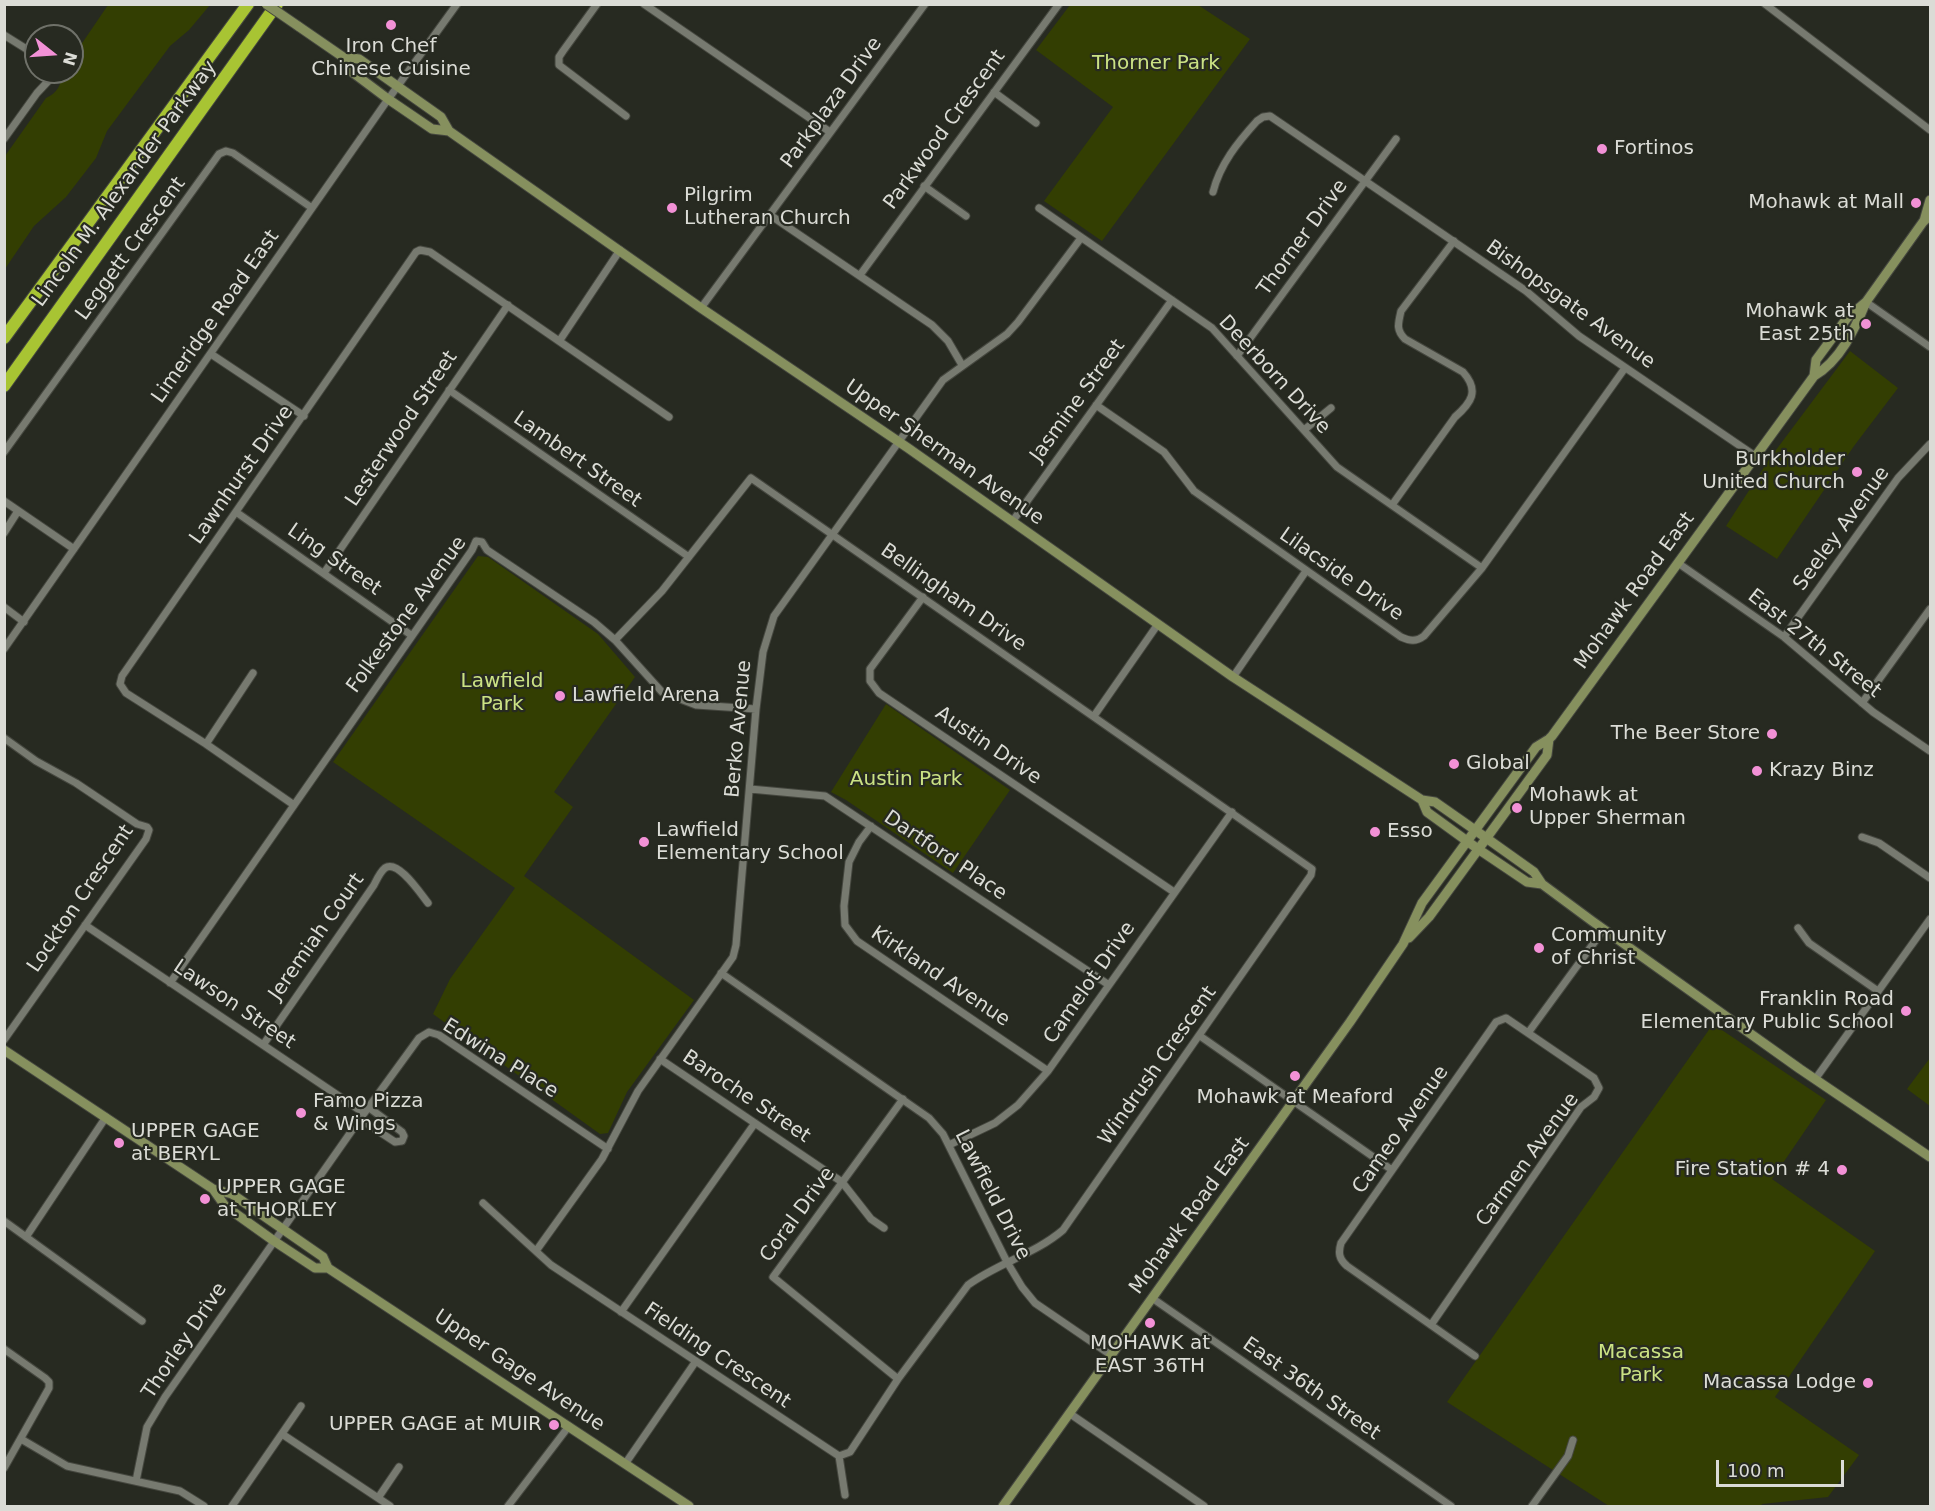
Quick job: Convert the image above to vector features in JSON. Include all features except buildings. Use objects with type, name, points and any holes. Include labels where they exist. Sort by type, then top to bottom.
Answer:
[{"type":"highway","name":"Lincoln M. Alexander Parkway","points":[[4,338],[248,4]]},
{"type":"highway","name":"Lincoln M. Alexander Parkway","points":[[4,386],[277,4]]},
{"type":"main road","name":"Upper Sherman Avenue","points":[[266,4],[343,57],[358,59],[397,86],[441,117],[449,131],[701,308],[899,442],[1233,677],[1422,800],[1435,802],[1487,838],[1534,872],[1542,884],[1604,929],[1930,1157]]},
{"type":"main road","name":"Upper Sherman Avenue","points":[[343,57],[348,69],[388,99],[432,129],[449,131]]},
{"type":"main road","name":"Mohawk Road East","points":[[1403,944],[1422,903],[1536,747],[1549,739],[1814,376],[1827,368],[1857,325],[1866,302],[1927,219],[1930,200]]},
{"type":"main road","name":"Mohawk Road East","points":[[1003,1506],[1294,1101],[1403,944],[1429,917],[1487,838],[1546,755],[1549,739]]},
{"type":"main road","name":"Upper Sherman Avenue","points":[[1422,800],[1427,812],[1478,849],[1527,882],[1542,884]]},
{"type":"main road","name":"Upper Gage Avenue","points":[[4,1050],[213,1188],[232,1194],[284,1228],[323,1257],[328,1268],[689,1506]]},
{"type":"main road","name":"Upper Gage Avenue","points":[[213,1188],[225,1206],[274,1242],[315,1268],[328,1268]]},
{"type":"street","name":"Limeridge Road East","points":[[4,650],[397,86],[457,4]]},
{"type":"street","points":[[597,4],[559,57],[559,65],[626,116]]},
{"type":"street","points":[[644,4],[830,132]]},
{"type":"street","name":"Parkplaza Drive","points":[[701,308],[925,4]]},
{"type":"street","name":"Parkwood Crescent","points":[[860,275],[1059,4]]},
{"type":"street","points":[[1765,4],[1930,130]]},
{"type":"street","points":[[4,35],[24,48]]},
{"type":"street","points":[[4,139],[45,84]]},
{"type":"street","points":[[994,92],[1036,123]]},
{"type":"street","name":"Bishopsgate Avenue","points":[[1213,192],[1223,163],[1251,127],[1263,117],[1270,116],[1526,291],[1579,336],[1755,456]]},
{"type":"street","name":"Thorner Drive","points":[[1237,356],[1396,139]]},
{"type":"street","name":"Leggett Crescent","points":[[4,452],[221,153],[228,151],[234,153],[312,208]]},
{"type":"street","points":[[924,186],[966,216]]},
{"type":"street","name":"Deerborn Drive","points":[[1039,208],[1212,328],[1337,467],[1482,568]]},
{"type":"street","points":[[770,215],[932,325],[948,341],[962,364]]},
{"type":"street","name":"Berko Avenue","points":[[536,1251],[608,1149],[635,1096],[733,957],[736,945],[756,709],[763,652],[774,616],[943,380],[962,364],[1007,334],[1081,238]]},
{"type":"street","points":[[1392,505],[1471,398],[1472,389],[1463,372],[1405,339],[1399,333],[1398,322],[1401,311],[1454,241]]},
{"type":"street","name":"Lawnhurst Drive","points":[[294,805],[206,744],[126,693],[120,684],[122,676],[420,250],[430,252],[669,417]]},
{"type":"street","points":[[560,340],[620,250]]},
{"type":"street","name":"Jasmine Street","points":[[1012,522],[1172,300]]},
{"type":"street","points":[[1866,302],[1930,347]]},
{"type":"street","name":"Lesterwood Street","points":[[324,573],[508,305]]},
{"type":"street","points":[[211,354],[304,416]]},
{"type":"street","name":"Lilacside Drive","points":[[1096,405],[1164,452],[1194,491],[1306,572],[1401,637],[1412,641],[1424,636],[1482,568],[1625,368]]},
{"type":"street","name":"Lambert Street","points":[[449,390],[689,557]]},
{"type":"street","points":[[1304,430],[1331,408]]},
{"type":"street","name":"Seeley Avenue","points":[[1784,638],[1898,478],[1930,444]]},
{"type":"street","name":"Bellingham Drive","points":[[615,640],[663,591],[752,478],[1310,866]]},
{"type":"street","points":[[4,501],[74,549]]},
{"type":"street","points":[[4,533],[18,511]]},
{"type":"street","name":"Ling Street","points":[[236,513],[411,635]]},
{"type":"street","name":"Folkestone Avenue","points":[[170,983],[472,550],[476,541],[482,542],[487,550],[594,622],[615,640],[662,693],[696,705],[756,709]]},
{"type":"street","name":"East 27th Street","points":[[1678,563],[1784,638],[1862,703],[1930,752]]},
{"type":"street","points":[[1233,677],[1306,572]]},
{"type":"street","name":"Austin Drive","points":[[922,597],[870,669],[870,681],[879,693],[1174,892]]},
{"type":"street","points":[[4,607],[24,622]]},
{"type":"street","points":[[1862,703],[1930,609]]},
{"type":"street","points":[[1094,716],[1158,624]]},
{"type":"street","points":[[206,744],[253,674]]},
{"type":"street","name":"Lockton Crescent","points":[[4,738],[36,761],[76,783],[149,830],[146,838],[4,1040]]},
{"type":"street","name":"Dartford Place","points":[[750,789],[825,796],[1109,985]]},
{"type":"street","name":"Camelot Drive","points":[[949,1145],[995,1123],[1018,1105],[1048,1071],[1232,812]]},
{"type":"street","name":"Kirkland Avenue","points":[[871,826],[859,842],[849,862],[844,906],[845,925],[856,941],[1048,1071]]},
{"type":"street","points":[[1862,837],[1879,843],[1930,878]]},
{"type":"street","name":"Jeremiah Court","points":[[263,1045],[383,869],[389,866],[399,868],[428,903]]},
{"type":"street","name":"Windrush Crescent","points":[[1007,1262],[1047,1243],[1063,1230],[1311,875],[1310,866]]},
{"type":"street","points":[[1816,1078],[1930,919]]},
{"type":"street","name":"Lawson Street","points":[[85,925],[364,1113]]},
{"type":"street","points":[[1798,928],[1809,943],[1878,991]]},
{"type":"street","points":[[1528,1033],[1604,929]]},
{"type":"street","name":"Lawfield Drive","points":[[721,973],[929,1118],[943,1134],[1007,1262],[1022,1287],[1035,1303],[1112,1355]]},
{"type":"street","name":"Cameo Avenue","points":[[1475,1356],[1341,1260],[1339,1252],[1341,1243],[1497,1022],[1506,1018],[1528,1033]]},
{"type":"street","name":"Edwina Place","points":[[284,1228],[419,1038],[429,1032],[439,1035],[608,1149]]},
{"type":"street","name":"Carmen Avenue","points":[[1431,1325],[1581,1107],[1594,1097],[1599,1088],[1594,1078],[1528,1033]]},
{"type":"street","points":[[1200,1036],[1392,1170]]},
{"type":"street","name":"Baroche Street","points":[[660,1059],[842,1182],[871,1219],[884,1228]]},
{"type":"street","name":"Coral Drive","points":[[898,1379],[773,1277],[903,1099]]},
{"type":"street","points":[[364,1113],[401,1131],[404,1136],[402,1141],[395,1142],[364,1113]]},
{"type":"street","points":[[26,1237],[106,1117]]},
{"type":"street","name":"Fielding Crescent","points":[[755,1123],[621,1312],[839,1456]]},
{"type":"street","points":[[483,1203],[551,1265],[621,1312]]},
{"type":"street","points":[[4,1221],[142,1321]]},
{"type":"street","name":"Thorley Drive","points":[[136,1481],[147,1427],[165,1397],[284,1228]]},
{"type":"street","points":[[845,1495],[839,1456],[850,1452],[898,1379],[968,1285],[981,1275],[1007,1262]]},
{"type":"street","name":"East 36th Street","points":[[1152,1298],[1451,1506]]},
{"type":"street","points":[[4,1349],[49,1382],[49,1388],[4,1468]]},
{"type":"street","points":[[625,1464],[696,1361]]},
{"type":"street","points":[[232,1506],[301,1406]]},
{"type":"street","points":[[1069,1413],[1204,1506]]},
{"type":"street","points":[[508,1506],[569,1426]]},
{"type":"street","points":[[282,1434],[390,1506]]},
{"type":"street","points":[[21,1439],[67,1466],[180,1491],[204,1506]]},
{"type":"street","points":[[1532,1506],[1568,1456],[1573,1440]]},
{"type":"street","points":[[378,1498],[399,1467]]},
{"type":"green space","points":[[108,5],[210,5],[189,30],[170,46],[107,131],[96,158],[66,197],[34,226],[5,269],[5,156],[46,98],[53,94],[60,84],[84,84],[84,40]]},
{"type":"green space","name":"Thorner Park","points":[[1070,5],[1198,5],[1250,39],[1102,241],[1044,201],[1113,107],[1036,50]]},
{"type":"green space","points":[[1850,351],[1898,388],[1854,446],[1777,559],[1726,526],[1770,458]]},
{"type":"green space","name":"Lawfield Park","points":[[478,556],[488,557],[598,634],[635,677],[554,792],[573,807],[524,876],[694,1000],[627,1092],[608,1133],[600,1134],[433,1014],[450,979],[515,888],[333,762]]},
{"type":"green space","name":"Austin Park","points":[[886,704],[1010,790],[953,873],[831,792]]},
{"type":"green space","name":"Macassa Park","points":[[1713,1024],[1826,1100],[1772,1179],[1875,1251],[1775,1397],[1859,1455],[1828,1497],[1762,1504],[1761,1506],[1609,1506],[1447,1402]]},
{"type":"green space","points":[[1930,1058],[1930,1106],[1907,1089]]},
{"type":"place","name":"Iron Chef Chinese Cuisine","points":[[391,25]]},
{"type":"place","name":"Fortinos","points":[[1602,149]]},
{"type":"place","name":"Mohawk at Mall","points":[[1916,203]]},
{"type":"place","name":"Pilgrim Lutheran Church","points":[[672,208]]},
{"type":"place","name":"Mohawk at East 25th","points":[[1866,324]]},
{"type":"place","name":"Burkholder United Church","points":[[1857,472]]},
{"type":"place","name":"Lawfield Arena","points":[[560,696]]},
{"type":"place","name":"The Beer Store","points":[[1772,734]]},
{"type":"place","name":"Global","points":[[1454,764]]},
{"type":"place","name":"Krazy Binz","points":[[1757,771]]},
{"type":"place","name":"Mohawk at Upper Sherman","points":[[1517,808]]},
{"type":"place","name":"Esso","points":[[1375,832]]},
{"type":"place","name":"Lawfield Elementary School","points":[[644,842]]},
{"type":"place","name":"Community of Christ","points":[[1539,948]]},
{"type":"place","name":"Franklin Road Elementary Public School","points":[[1906,1011]]},
{"type":"place","name":"Mohawk at Meaford","points":[[1295,1076]]},
{"type":"place","name":"Famo Pizza & Wings","points":[[301,1113]]},
{"type":"place","name":"UPPER GAGE at BERYL","points":[[119,1143]]},
{"type":"place","name":"Fire Station # 4","points":[[1842,1170]]},
{"type":"place","name":"UPPER GAGE at THORLEY","points":[[205,1199]]},
{"type":"place","name":"MOHAWK at EAST 36TH","points":[[1150,1323]]},
{"type":"place","name":"Macassa Lodge","points":[[1868,1383]]},
{"type":"place","name":"UPPER GAGE at MUIR","points":[[554,1425]]}]
